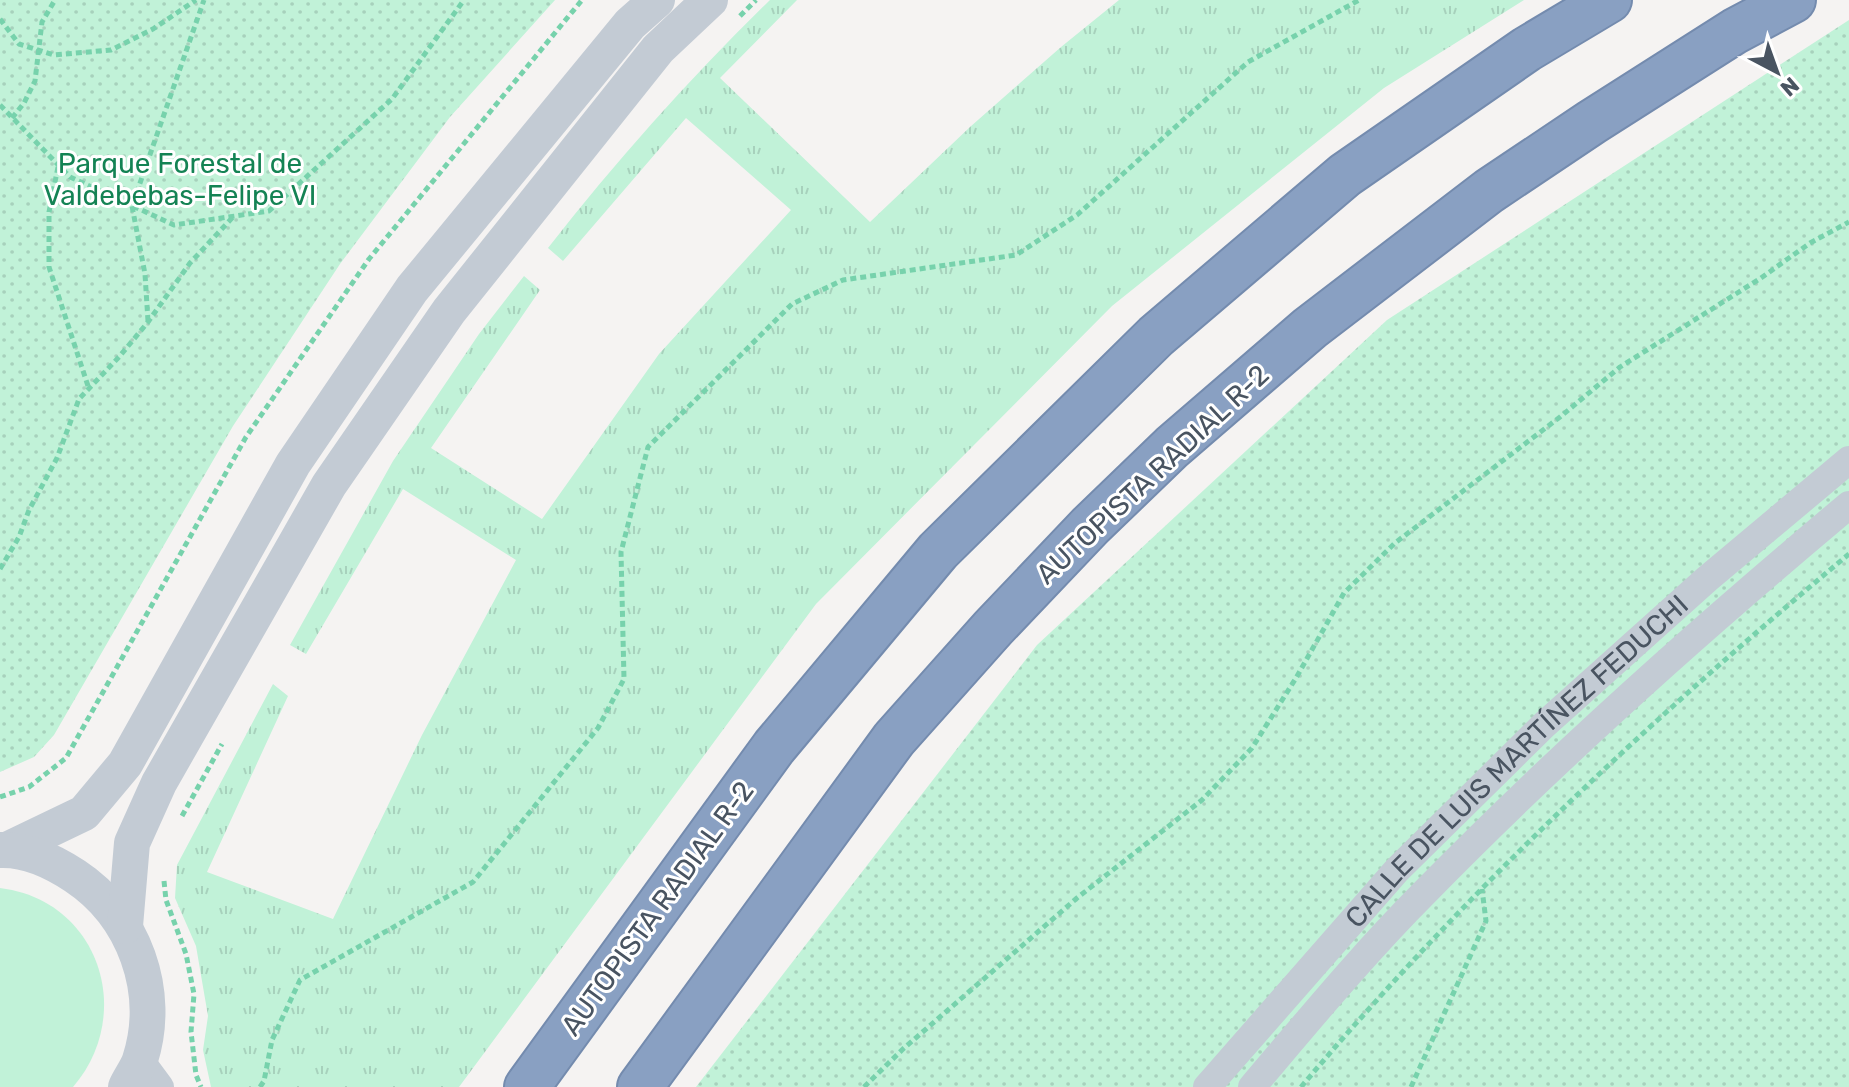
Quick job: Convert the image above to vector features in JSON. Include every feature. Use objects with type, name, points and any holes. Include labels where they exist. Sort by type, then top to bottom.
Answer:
[{"type":"highway","name":"AUTOPISTA RADIAL R-2","points":[[527,1087],[774,747],[938,551],[1156,336],[1345,175],[1527,49],[1609,0]]},
{"type":"highway","name":"AUTOPISTA RADIAL R-2","points":[[640,1087],[894,739],[1068,548],[1172,447],[1310,328],[1489,191],[1709,48],[1793,0]]},
{"type":"street","points":[[4,850],[84,813],[125,764],[293,464],[412,289],[630,24],[657,0]]},
{"type":"street","points":[[125,926],[132,843],[159,783],[329,485],[449,311],[658,49],[723,10]]},
{"type":"street","name":"CALLE DE LUIS MARTÍNEZ FEDUCHI","points":[[1207,1087],[1397,870],[1544,725],[1707,579],[1849,460]]},
{"type":"street","name":"CALLE DE LUIS MARTÍNEZ FEDUCHI","points":[[1252,1087],[1422,894],[1568,751],[1730,605],[1849,505]]},
{"type":"street","points":[[4,850],[55,863],[95,889],[125,926],[143,969],[148,1015],[142,1078]]},
{"type":"path","points":[[12,118],[35,81],[42,22],[55,0]]},
{"type":"path","points":[[0,19],[19,44],[54,55],[111,50],[153,29],[196,0]]},
{"type":"path","points":[[148,322],[145,274],[132,206],[204,0]]},
{"type":"path","points":[[0,105],[70,177],[174,225],[269,211],[392,99],[464,0]]},
{"type":"path","points":[[0,797],[29,787],[66,758],[246,437],[369,259],[582,0]]},
{"type":"path","points":[[723,10],[756,0]]},
{"type":"path","points":[[260,1087],[272,1040],[300,980],[473,882],[598,728],[624,679],[621,552],[648,447],[792,304],[843,280],[1016,255],[1077,215],[1248,62],[1359,0]]},
{"type":"path","points":[[59,166],[49,212],[49,267],[89,389]]},
{"type":"path","points":[[0,569],[57,458],[79,399],[148,322],[190,263],[233,216]]},
{"type":"path","points":[[864,1087],[903,1049],[1077,898],[1212,790],[1252,748],[1344,593],[1395,543],[1560,417],[1620,367],[1761,278],[1810,243],[1849,222]]},
{"type":"path","points":[[1301,1087],[1449,920],[1616,757],[1754,633],[1849,554]]},
{"type":"path","points":[[177,823],[227,735]]},
{"type":"path","points":[[163,875],[166,900],[186,954],[194,994],[191,1032],[196,1075],[201,1087]]},
{"type":"path","points":[[1411,1087],[1486,921],[1482,888]]},
{"type":"green space","name":"Parque Forestal de Valdebebas-Felipe VI","points":[[0,0],[555,0],[450,117],[340,264],[233,426],[54,735],[34,757],[0,772]]},
{"type":"green space","points":[[770,0],[797,0],[720,78],[870,222],[970,127],[1119,0],[1524,0],[1384,88],[1112,306],[816,604],[459,1087],[211,1087],[203,1050],[208,1016],[196,946],[175,898],[177,865],[273,684],[288,696],[207,872],[333,919],[422,735],[516,560],[403,489],[306,654],[290,645],[393,461],[479,334],[524,276],[540,290],[431,448],[542,519],[659,354],[791,210],[686,118],[563,261],[548,248],[655,120]]},
{"type":"green space","points":[[1849,20],[1849,1087],[696,1087],[1037,645],[1387,320]]},
{"type":"green space","points":[[0,888],[34,897],[62,914],[83,937],[97,965],[104,995],[102,1027],[92,1058],[73,1087],[0,1087]]}]
